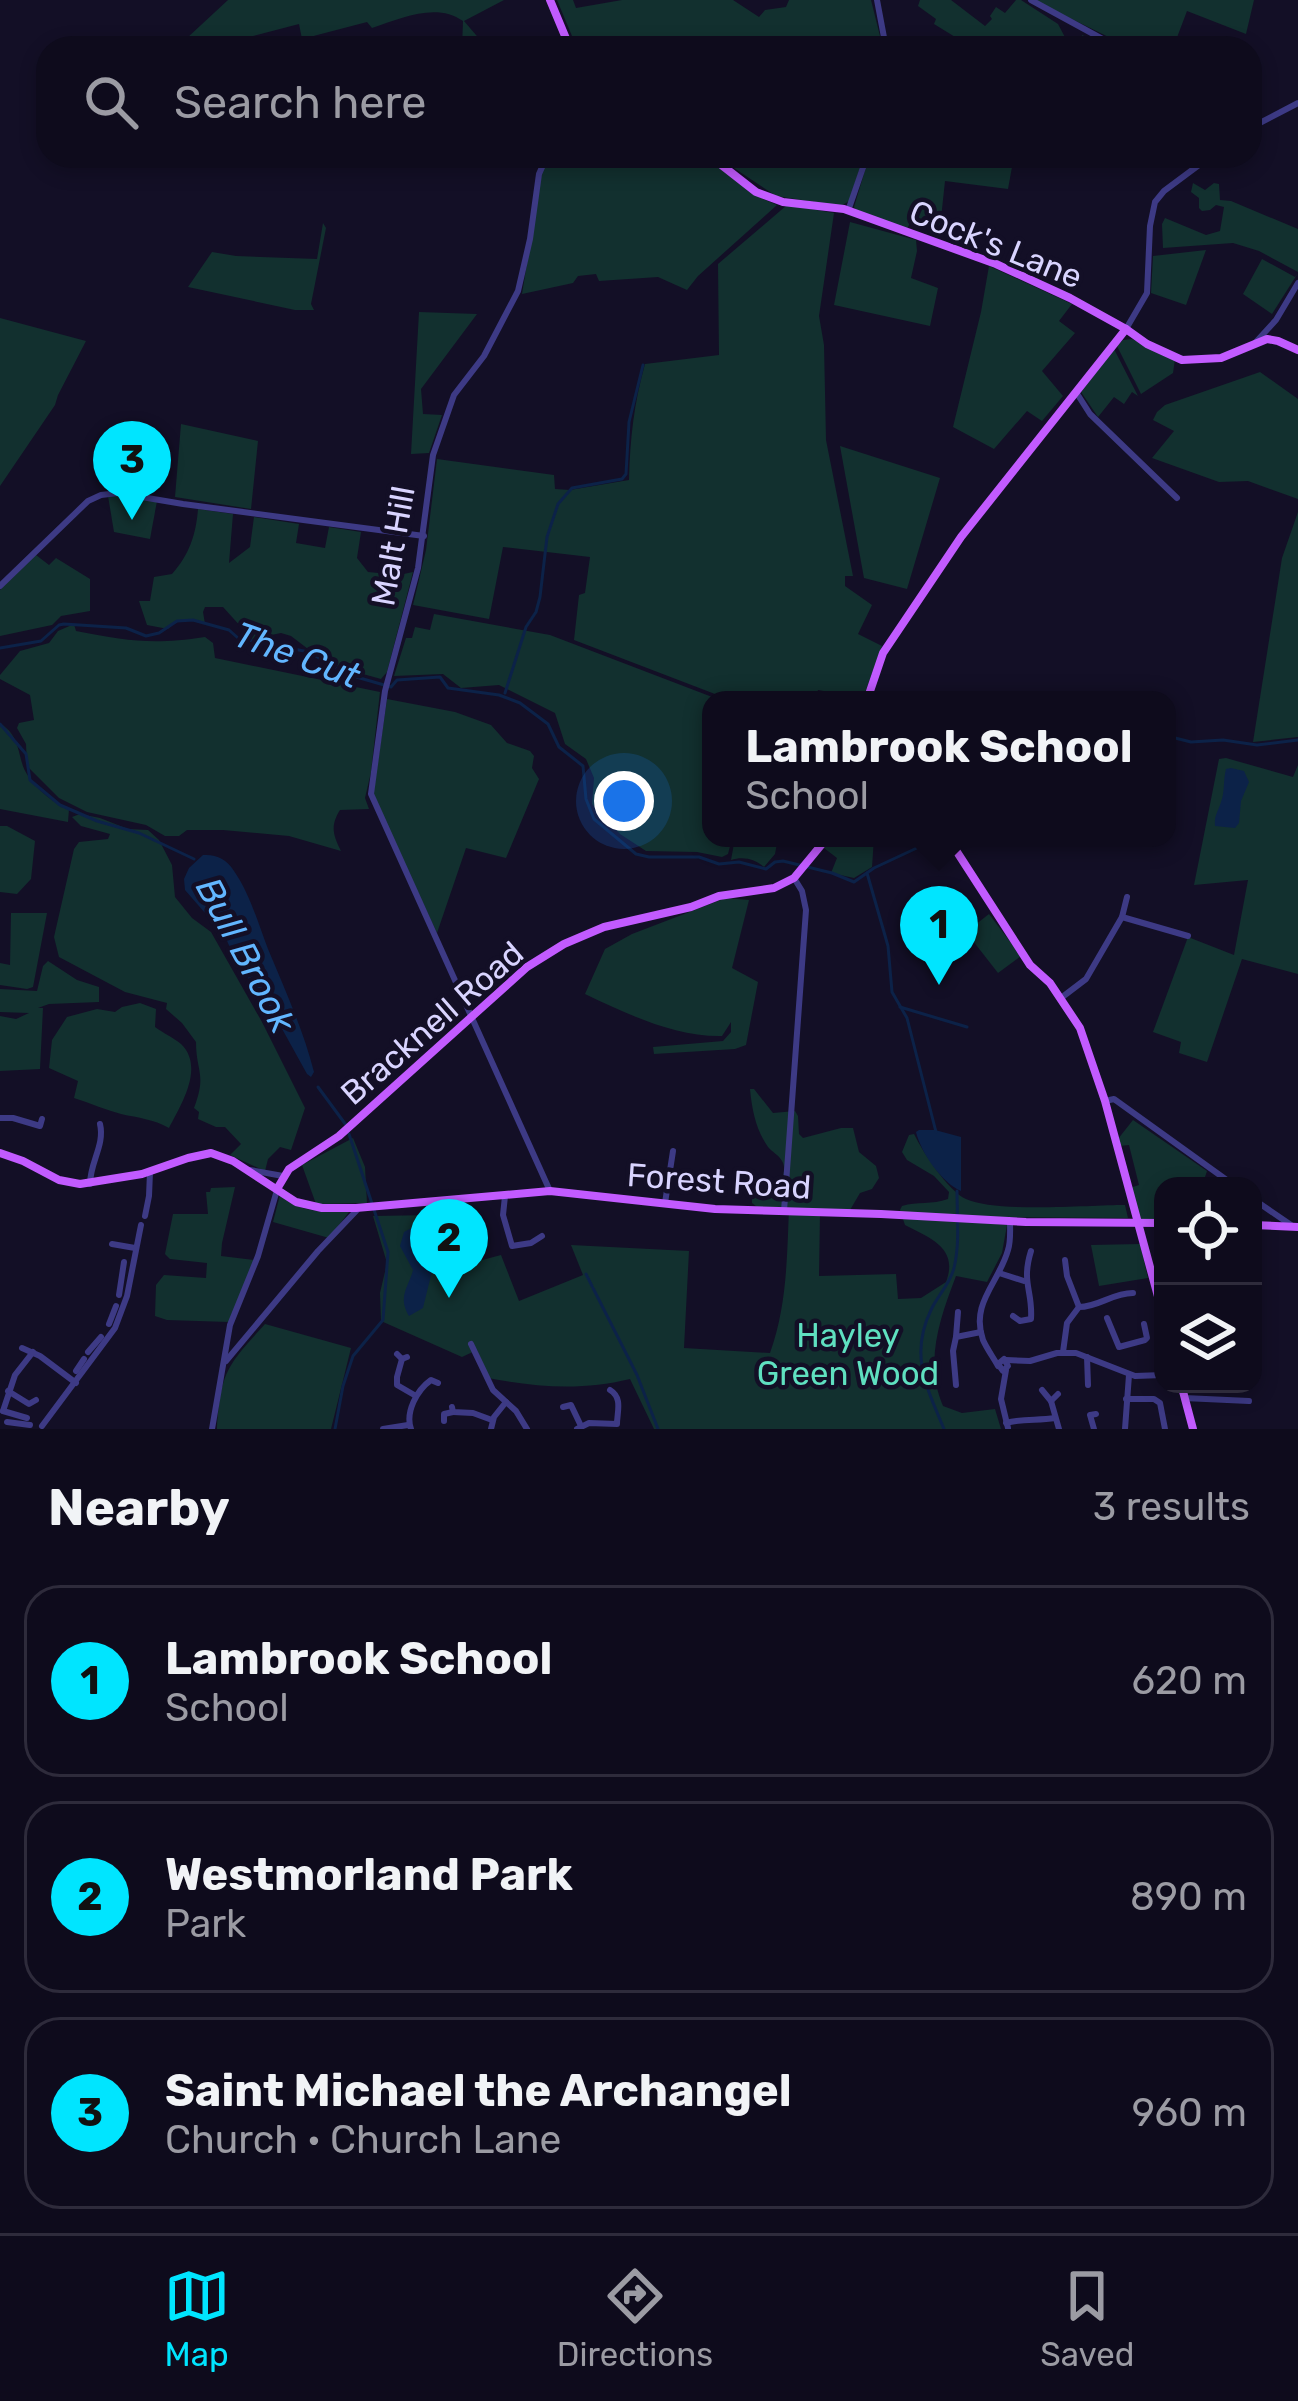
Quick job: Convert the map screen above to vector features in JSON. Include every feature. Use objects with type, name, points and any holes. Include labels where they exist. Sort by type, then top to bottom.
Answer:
[{"type":"main road","points":[[550,0],[565,36]]},
{"type":"main road","name":"Cock's Lane","points":[[724,168],[770,199],[846,210],[996,264],[1181,360],[1221,358],[1274,340]]},
{"type":"main road","points":[[870,691],[884,653],[961,537],[1126,329]]},
{"type":"main road","points":[[1274,340],[1298,350]]},
{"type":"main road","points":[[794,878],[820,847]]},
{"type":"main road","points":[[954,847],[1030,965],[1080,1028],[1098,1084],[1109,1100],[1155,1285]]},
{"type":"main road","name":"Bracknell Road","points":[[286,1173],[347,1129],[527,967],[564,944],[604,927],[718,896],[774,888],[794,878]]},
{"type":"main road","points":[[0,1153],[59,1180],[90,1184]]},
{"type":"main road","name":"Forest Road","points":[[90,1184],[211,1153],[233,1161],[305,1206],[368,1207],[550,1191],[715,1209],[1154,1222]]},
{"type":"main road","points":[[278,1189],[286,1173]]},
{"type":"main road","points":[[1262,1225],[1295,1226]]},
{"type":"main road","points":[[1183,1393],[1193,1429]]},
{"type":"street","points":[[877,0],[884,36]]},
{"type":"street","points":[[1030,0],[1097,36]]},
{"type":"street","points":[[1262,119],[1298,103]]},
{"type":"street","name":"Malt Hill","points":[[542,168],[518,291],[484,356],[454,395],[432,458],[424,536],[387,686],[371,794],[550,1191]]},
{"type":"street","points":[[846,210],[862,168]]},
{"type":"street","points":[[1126,329],[1147,293],[1155,202],[1195,168]]},
{"type":"street","points":[[1256,343],[1298,284]]},
{"type":"street","points":[[1272,325],[1274,340]]},
{"type":"street","points":[[1076,392],[1090,413],[1177,498]]},
{"type":"street","points":[[0,586],[88,501],[101,495],[118,493],[424,536]]},
{"type":"street","points":[[784,1211],[806,910],[794,878]]},
{"type":"street","points":[[1060,998],[1086,980],[1122,916],[1127,897]]},
{"type":"street","points":[[1122,916],[1188,937]]},
{"type":"street","points":[[1109,1100],[1222,1177]]},
{"type":"street","points":[[0,1118],[40,1126],[42,1119]]},
{"type":"street","points":[[90,1184],[90,1168],[103,1138],[100,1124]]},
{"type":"street","points":[[665,1203],[673,1151]]},
{"type":"street","points":[[246,1169],[286,1173]]},
{"type":"street","points":[[33,1352],[15,1375],[2,1415],[43,1428],[76,1383],[83,1363],[100,1344],[116,1312],[143,1221],[150,1172]]},
{"type":"street","points":[[212,1429],[230,1325],[278,1189]]},
{"type":"street","points":[[505,1195],[502,1215],[512,1246],[542,1237]]},
{"type":"street","points":[[1262,1205],[1295,1226]]},
{"type":"street","points":[[224,1364],[318,1252],[368,1207]]},
{"type":"street","points":[[1010,1221],[1011,1240],[982,1302],[981,1333],[1003,1366],[1001,1399],[1007,1425],[1021,1418],[1054,1418]]},
{"type":"street","points":[[112,1244],[136,1249]]},
{"type":"street","points":[[1013,1316],[1021,1321],[1031,1319],[1025,1281],[1031,1251]]},
{"type":"street","points":[[1065,1260],[1079,1307]]},
{"type":"street","points":[[119,1295],[125,1285],[124,1262]]},
{"type":"street","points":[[999,1273],[1025,1281]]},
{"type":"street","points":[[1079,1307],[1092,1307],[1114,1294],[1132,1293]]},
{"type":"street","points":[[1063,1352],[1067,1323],[1079,1307]]},
{"type":"street","points":[[109,1324],[116,1312]]},
{"type":"street","points":[[956,1385],[953,1351],[958,1312]]},
{"type":"street","points":[[1107,1318],[1119,1347],[1148,1338],[1144,1324]]},
{"type":"street","points":[[956,1337],[981,1333]]},
{"type":"street","points":[[83,1363],[100,1344]]},
{"type":"street","points":[[471,1344],[493,1390],[527,1429]]},
{"type":"street","points":[[22,1348],[76,1383]]},
{"type":"street","points":[[1003,1366],[1063,1352],[1129,1375],[1154,1376]]},
{"type":"street","points":[[402,1357],[398,1387],[416,1396]]},
{"type":"street","points":[[1073,1378],[1088,1381],[1087,1357]]},
{"type":"street","points":[[1125,1429],[1129,1375]]},
{"type":"street","points":[[376,1419],[383,1428],[410,1427],[416,1396],[434,1379]]},
{"type":"street","points":[[610,1390],[619,1401],[617,1424]]},
{"type":"street","points":[[1042,1390],[1055,1397],[1059,1429]]},
{"type":"street","points":[[8,1391],[29,1404],[35,1400]]},
{"type":"street","points":[[1184,1398],[1249,1401]]},
{"type":"street","points":[[1126,1399],[1160,1403],[1165,1429]]},
{"type":"street","points":[[444,1421],[452,1410],[491,1425],[506,1402]]},
{"type":"street","points":[[568,1404],[579,1427],[627,1420]]},
{"type":"street","points":[[1094,1429],[1090,1415],[1096,1414]]},
{"type":"green space","points":[[228,0],[504,0],[464,21],[477,36],[462,36],[463,21],[453,15],[430,12],[372,28],[367,22],[313,36],[301,36],[299,24],[253,36],[189,36]]},
{"type":"green space","points":[[557,0],[573,0],[576,8],[622,0],[733,0],[759,17],[765,10],[786,7],[789,0],[871,0],[880,36],[572,36]]},
{"type":"green space","points":[[920,0],[951,0],[985,26],[996,7],[1005,13],[1021,0],[1058,24],[1064,36],[954,36],[918,6]]},
{"type":"green space","points":[[1033,0],[1254,0],[1246,34],[1187,11],[1178,36],[1106,36]]},
{"type":"green space","points":[[723,168],[777,205],[687,290],[658,277],[599,281],[596,274],[522,294],[542,171]]},
{"type":"green space","points":[[734,168],[860,168],[849,201],[841,206],[776,196]]},
{"type":"green space","points":[[866,168],[1012,168],[1008,189],[945,181],[940,228],[911,221],[907,229],[854,207]]},
{"type":"green space","points":[[1193,183],[1205,190],[1219,184],[1220,200],[1298,229],[1298,272],[1233,243],[1163,248],[1165,218],[1206,235],[1220,231],[1224,207],[1202,211],[1199,198],[1191,192]]},
{"type":"green space","points":[[787,205],[834,213],[819,316],[826,440],[853,576],[845,576],[845,586],[872,605],[858,634],[882,646],[866,691],[707,691],[574,640],[579,595],[585,593],[590,557],[503,547],[489,619],[413,605],[426,550],[437,459],[554,475],[555,489],[629,480],[633,421],[645,364],[719,355],[718,264]]},
{"type":"green space","points":[[850,222],[916,240],[911,278],[938,288],[930,326],[834,305]]},
{"type":"green space","points":[[323,223],[326,228],[311,304],[314,310],[188,287],[212,252],[317,259]]},
{"type":"green space","points":[[1206,250],[1186,305],[1151,293],[1153,256]]},
{"type":"green space","points":[[1262,259],[1295,277],[1298,273],[1272,314],[1243,294]]},
{"type":"green space","points":[[989,266],[1072,304],[1059,321],[1075,333],[1042,371],[1063,396],[1042,421],[1027,411],[994,449],[953,427]]},
{"type":"green space","points":[[419,312],[477,314],[421,389],[423,414],[442,415],[429,453],[411,454]]},
{"type":"green space","points":[[0,318],[86,341],[55,405],[0,486]]},
{"type":"green space","points":[[1132,339],[1175,359],[1173,373],[1141,394],[1117,346]]},
{"type":"green space","points":[[1114,349],[1138,396],[1132,392],[1124,404],[1114,397],[1098,417],[1081,392]]},
{"type":"green space","points":[[1260,372],[1298,399],[1298,499],[1248,481],[1219,482],[1152,458],[1174,431],[1153,420],[1165,405]]},
{"type":"green space","points":[[181,424],[258,441],[251,509],[175,497]]},
{"type":"green space","points":[[840,446],[940,478],[907,589],[864,578]]},
{"type":"green space","points":[[122,449],[139,452],[133,490],[116,488]]},
{"type":"green space","points":[[108,496],[157,501],[150,539],[114,532]]},
{"type":"green space","points":[[198,509],[233,514],[229,563],[250,547],[254,517],[299,524],[296,543],[325,548],[329,527],[361,532],[357,558],[368,572],[413,572],[387,672],[381,679],[338,667],[331,656],[312,652],[291,636],[281,633],[252,639],[223,607],[205,607],[205,624],[185,620],[168,629],[147,625],[139,601],[150,601],[154,577],[172,574],[183,559]]},
{"type":"green space","points":[[1298,512],[1298,737],[1253,742],[1282,558]]},
{"type":"green space","points":[[36,555],[49,565],[56,558],[90,579],[90,611],[0,636],[0,590]]},
{"type":"green space","points":[[434,614],[550,635],[702,693],[702,847],[730,847],[728,854],[646,851],[620,834],[592,804],[594,778],[586,759],[565,744],[555,713],[499,685],[461,688],[443,674],[394,676],[406,638],[412,638],[415,627],[430,630]]},
{"type":"green space","points":[[74,624],[76,631],[126,639],[205,637],[213,643],[215,658],[380,692],[365,798],[369,809],[340,810],[334,830],[341,851],[289,836],[223,830],[187,830],[179,836],[165,836],[146,825],[87,812],[59,798],[27,766],[26,744],[17,728],[19,723],[34,720],[30,695],[0,675],[20,651],[49,643],[58,631]]},
{"type":"green space","points":[[387,699],[455,712],[491,725],[507,743],[530,751],[539,779],[506,858],[466,848],[437,933],[373,796]]},
{"type":"green space","points":[[0,723],[13,736],[34,784],[69,809],[68,822],[0,809]]},
{"type":"green space","points":[[1219,759],[1293,777],[1298,765],[1298,974],[1242,959],[1207,1062],[1179,1053],[1181,1042],[1153,1032],[1188,937],[1234,955],[1248,880],[1194,885]]},
{"type":"green space","points":[[80,814],[128,829],[148,830],[159,840],[172,865],[175,897],[211,932],[262,1022],[305,1108],[291,1150],[280,1147],[268,1159],[265,1171],[230,1155],[241,1144],[225,1127],[198,1119],[194,1108],[200,1080],[196,1042],[166,1009],[167,1003],[125,992],[59,957],[54,937],[74,849],[79,842],[108,839],[110,834],[81,826],[72,817]]},
{"type":"green space","points":[[0,826],[35,841],[31,879],[17,894],[0,892]]},
{"type":"green space","points":[[733,847],[776,847],[764,867],[749,859],[731,860]]},
{"type":"green space","points":[[873,847],[872,867],[854,878],[831,873],[837,858],[824,848]]},
{"type":"green space","points":[[726,898],[749,900],[732,968],[758,982],[746,1045],[654,1054],[653,1047],[723,1041],[731,1032],[731,1022],[722,1036],[687,1033],[585,994],[605,949]]},
{"type":"green space","points":[[11,913],[47,913],[33,987],[27,989],[0,985],[0,963],[10,965]]},
{"type":"green space","points":[[989,914],[1021,956],[998,973],[966,932]]},
{"type":"green space","points":[[48,961],[77,980],[99,987],[99,1002],[38,1008],[43,1008],[40,1069],[0,1071],[0,1016],[16,1019],[29,1013],[0,1012],[0,989],[37,991]]},
{"type":"green space","points":[[140,1003],[156,1009],[155,1027],[181,1044],[191,1064],[188,1086],[169,1128],[74,1098],[78,1081],[49,1068],[52,1040],[67,1017],[97,1009],[115,1012]]},
{"type":"green space","name":"Hayley Green Wood","points":[[750,1089],[773,1113],[795,1111],[803,1138],[853,1128],[859,1152],[876,1166],[879,1178],[872,1189],[860,1193],[850,1210],[820,1212],[819,1276],[896,1274],[898,1299],[921,1298],[946,1282],[949,1261],[945,1252],[905,1225],[900,1210],[948,1199],[949,1192],[934,1176],[907,1160],[902,1152],[909,1135],[914,1134],[944,1180],[966,1199],[1020,1207],[1125,1205],[1128,1218],[984,1217],[984,1223],[1007,1225],[1002,1253],[987,1282],[956,1276],[940,1324],[935,1373],[943,1406],[962,1413],[995,1409],[1001,1429],[654,1429],[630,1379],[559,1386],[488,1378],[477,1350],[462,1357],[381,1321],[380,1293],[387,1263],[373,1216],[434,1215],[445,1270],[501,1255],[519,1301],[583,1275],[571,1245],[689,1251],[684,1348],[770,1353],[783,1299],[789,1208],[752,1203],[752,1198],[777,1189],[784,1168],[760,1134]]},
{"type":"green space","points":[[1133,1120],[1207,1171],[1205,1177],[1154,1177],[1154,1219],[1139,1219],[1130,1188],[1139,1185],[1129,1145],[1119,1146],[1118,1139]]},
{"type":"green space","points":[[353,1138],[365,1167],[367,1203],[316,1204],[302,1165]]},
{"type":"green space","points":[[235,1187],[221,1256],[254,1260],[229,1322],[155,1316],[156,1285],[164,1275],[206,1278],[207,1263],[170,1259],[165,1254],[173,1214],[208,1214],[206,1192]]},
{"type":"green space","points":[[280,1195],[305,1208],[349,1212],[329,1238],[273,1222]]},
{"type":"green space","points":[[1140,1244],[1148,1278],[1099,1286],[1091,1245]]},
{"type":"green space","points":[[265,1324],[351,1348],[331,1429],[217,1429],[228,1370]]},
{"type":"water","points":[[1226,769],[1244,771],[1249,782],[1239,823],[1235,828],[1215,826]]},
{"type":"water","points":[[203,855],[225,860],[245,889],[305,1040],[314,1072],[311,1077],[270,1007],[236,962],[225,936],[185,890],[189,868]]},
{"type":"water","points":[[919,1130],[961,1137],[961,1191],[933,1166],[919,1140]]},
{"type":"water","points":[[417,1225],[427,1233],[434,1263],[423,1308],[409,1316],[404,1297],[413,1270],[400,1246],[404,1232]]},
{"type":"waterway","points":[[505,693],[526,627],[536,612],[547,537],[558,504],[572,488],[622,479],[626,474],[629,422],[643,365]]},
{"type":"waterway","name":"The Cut","points":[[0,648],[41,641],[64,624],[126,628],[146,636],[177,621],[193,620],[229,630],[238,638],[309,652],[346,674],[391,687],[397,680],[440,677],[448,688],[520,703],[548,724],[559,747],[583,766],[586,799],[594,819],[636,854],[699,857],[766,869],[783,861],[854,882],[919,847]]},
{"type":"waterway","name":"Bull Brook","points":[[0,724],[26,754],[30,780],[60,805],[194,859]]},
{"type":"waterway","name":"The Cut","points":[[1176,738],[1257,745],[1298,740]]},
{"type":"waterway","points":[[867,873],[888,946],[892,992],[907,1018],[936,1132]]},
{"type":"waterway","points":[[900,1007],[967,1027]]},
{"type":"waterway","name":"Bull Brook","points":[[318,1087],[346,1125]]},
{"type":"waterway","name":"Bull Brook","points":[[335,1429],[353,1356],[383,1320],[388,1252],[349,1134]]},
{"type":"waterway","points":[[944,1429],[923,1371],[921,1342],[931,1310],[954,1268],[957,1191]]},
{"type":"waterway","points":[[586,1274],[592,1286]]},
{"type":"waterway","points":[[593,1288],[658,1429]]},
{"type":"place","name":"Saint Michael the Archangel","points":[[132,520]]},
{"type":"place","name":"Lambrook School","points":[[939,985]]},
{"type":"place","name":"Westmorland Park","points":[[449,1298]]}]
